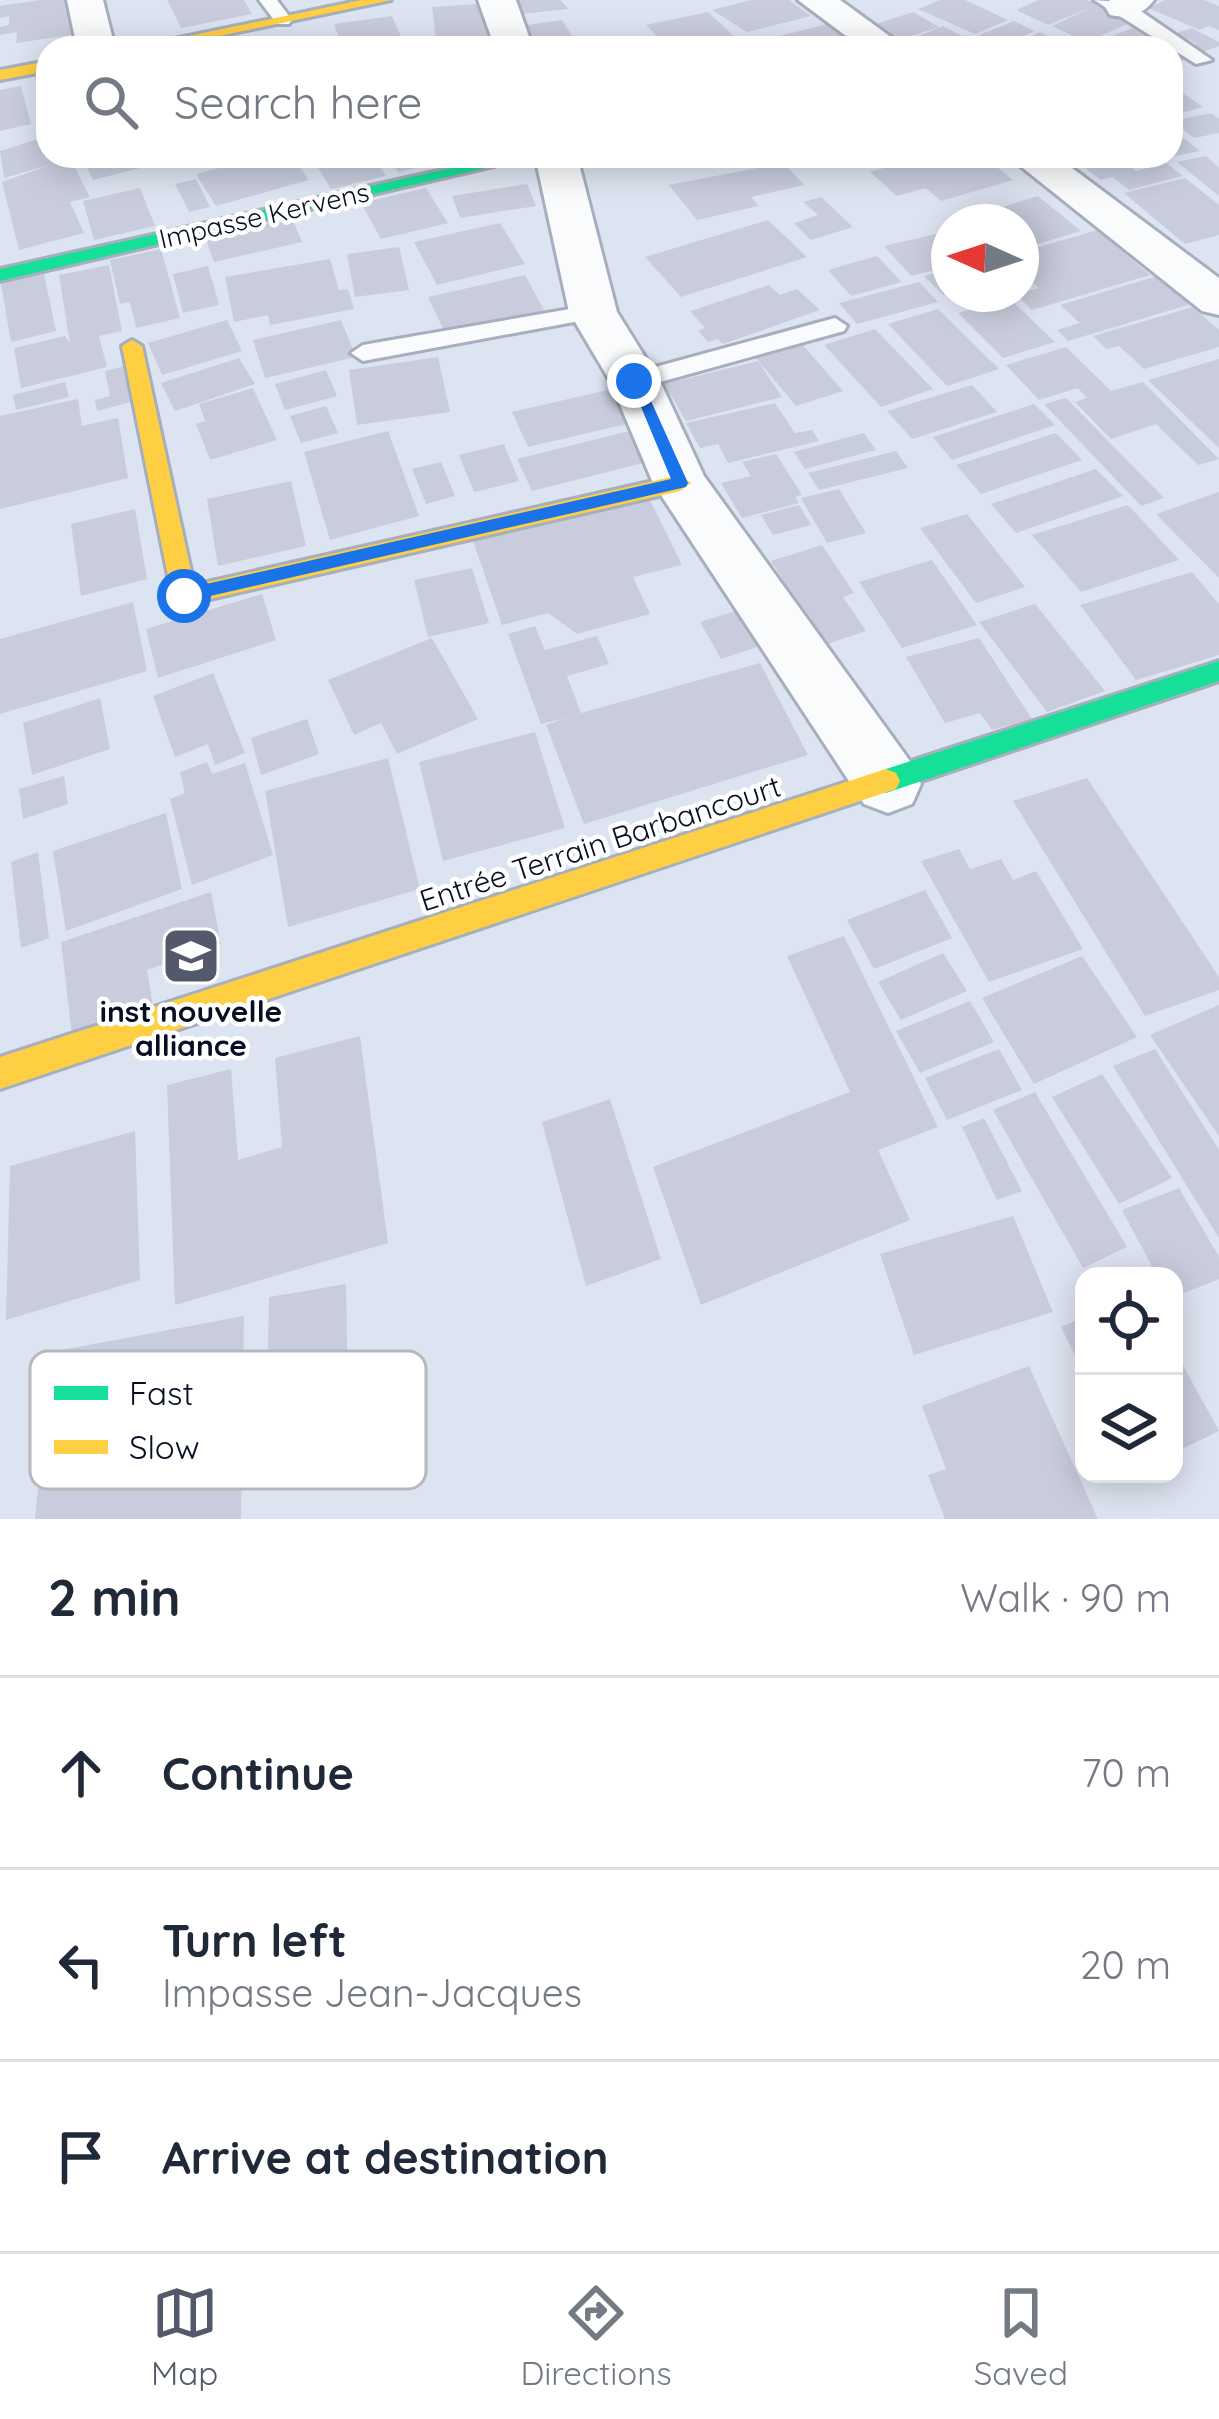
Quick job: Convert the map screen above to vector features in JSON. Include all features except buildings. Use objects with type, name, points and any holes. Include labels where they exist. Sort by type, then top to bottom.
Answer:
[{"type":"street","points":[[85,0],[93,36]]},
{"type":"street","points":[[183,36],[276,10],[384,0]]},
{"type":"street","points":[[496,0],[511,36]]},
{"type":"street","points":[[816,0],[869,36]]},
{"type":"street","points":[[0,76],[36,71]]},
{"type":"street","name":"Impasse Kervens","points":[[0,275],[475,168]]},
{"type":"street","points":[[559,168],[592,312],[634,381],[680,483],[888,784]]},
{"type":"street","points":[[1045,168],[1219,301]]},
{"type":"street","points":[[132,346],[184,596],[680,483]]},
{"type":"street","name":"Entrée Terrain Barbancourt","points":[[0,1072],[888,784],[1219,671]]},
{"type":"lane","points":[[1121,2],[1177,36]]},
{"type":"lane","points":[[1183,40],[1211,57]]},
{"type":"lane","points":[[1183,68],[1211,57]]},
{"type":"lane","points":[[363,353],[592,312]]},
{"type":"lane","points":[[634,381],[836,326]]},
{"type":"traffic: fast","points":[[0,275],[475,168]]},
{"type":"traffic: fast","points":[[886,781],[1219,671]]},
{"type":"traffic: slow","points":[[200,36],[384,0]]},
{"type":"traffic: slow","points":[[0,75],[36,68]]},
{"type":"traffic: slow","points":[[132,346],[184,596],[680,483]]},
{"type":"traffic: slow","points":[[0,1073],[886,781]]},
{"type":"place","name":"inst nouvelle alliance","points":[[191,956]]},
{"type":"route","points":[[184,596],[680,483],[634,381]]}]
